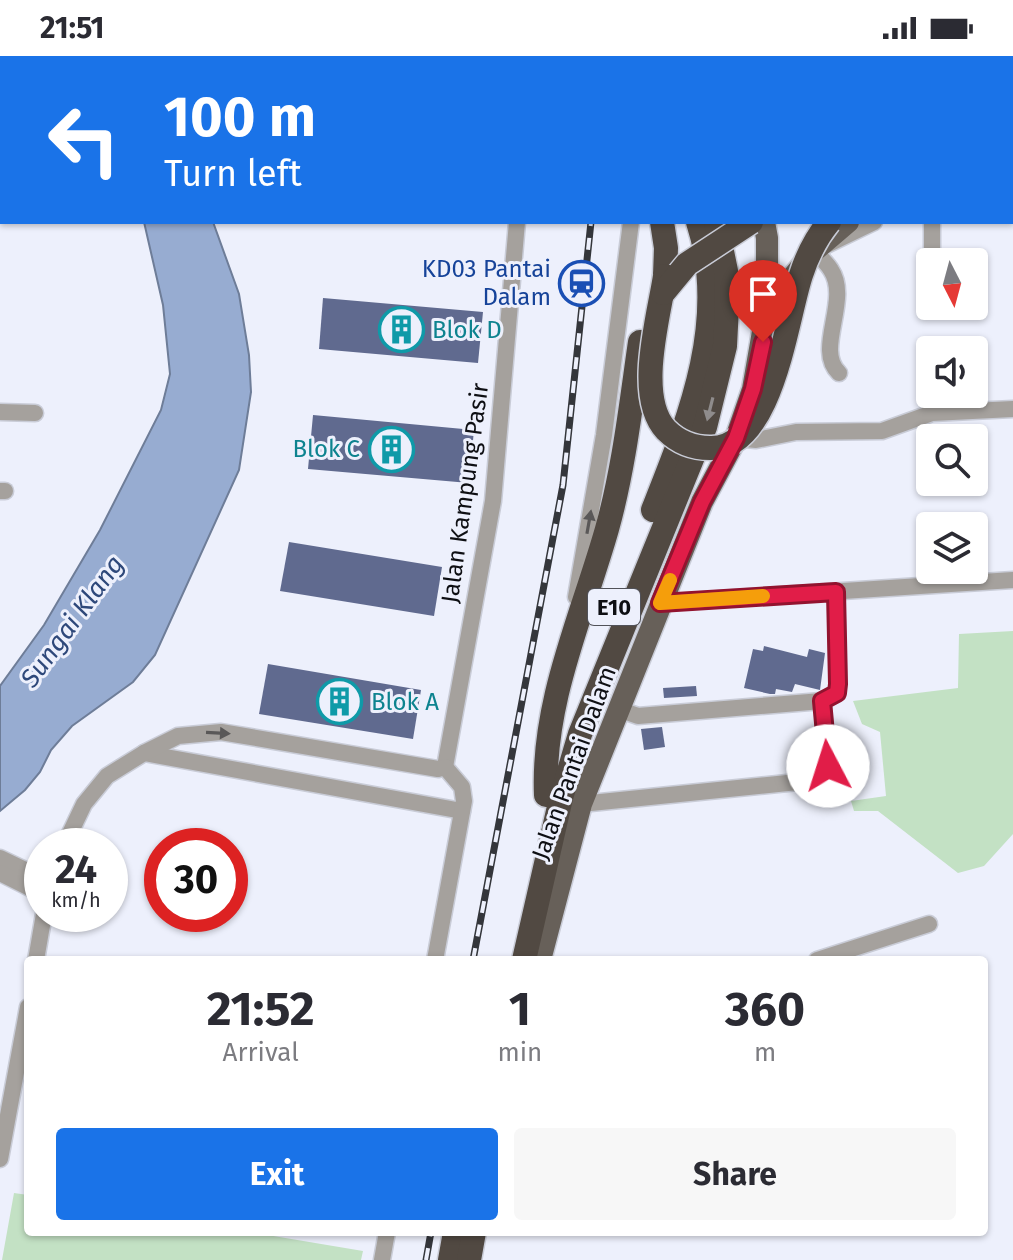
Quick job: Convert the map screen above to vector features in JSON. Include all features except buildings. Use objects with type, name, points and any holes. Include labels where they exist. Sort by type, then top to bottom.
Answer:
[{"type":"highway","points":[[662,224],[666,263],[650,373],[655,411],[667,431],[678,439],[702,448],[720,448],[735,442],[747,431],[763,403],[800,277],[810,251],[828,224]]},
{"type":"highway","name":"E10","points":[[508,956],[546,795],[564,734],[688,422],[708,337],[711,305],[705,224]]},
{"type":"highway","name":"E10","points":[[525,956],[547,851],[580,734],[705,427],[725,346],[726,271],[705,224]]},
{"type":"highway","points":[[546,795],[544,757],[566,654],[597,562],[615,493],[644,325],[672,279],[687,264],[748,224]]},
{"type":"highway","points":[[450,1260],[454,1236]]},
{"type":"highway","points":[[469,1260],[473,1236]]},
{"type":"main road","name":"Jalan Pantai Dalam","points":[[541,956],[581,804],[702,502],[736,438],[760,363],[767,309],[764,224]]},
{"type":"main road","points":[[767,259],[774,265],[788,268],[811,254],[846,224]]},
{"type":"main road","points":[[767,309],[811,254]]},
{"type":"street","name":"Jalan Kampung Pasir","points":[[445,767],[495,488],[517,224]]},
{"type":"street","name":"Jalan Pantai Dalam","points":[[566,654],[604,435],[631,224]]},
{"type":"street","points":[[839,373],[832,367],[829,356],[838,296],[836,282],[833,271],[811,254],[870,224]]},
{"type":"street","points":[[932,224],[932,248]]},
{"type":"street","points":[[736,438],[756,440],[796,432],[882,431],[932,413],[1013,409]]},
{"type":"street","points":[[0,412],[35,413]]},
{"type":"street","points":[[660,603],[1013,580]]},
{"type":"street","points":[[618,709],[638,716],[822,701],[837,693],[836,592]]},
{"type":"street","points":[[581,804],[817,780],[828,766],[822,701]]},
{"type":"street","points":[[73,828],[84,804],[107,776],[178,736],[221,732],[438,769],[445,767],[462,787],[462,811],[436,956]]},
{"type":"street","points":[[144,753],[462,811]]},
{"type":"street","points":[[5,868],[24,881]]},
{"type":"street","points":[[829,956],[929,924]]},
{"type":"street","points":[[37,956],[41,932]]},
{"type":"street","points":[[0,1159],[24,1029]]},
{"type":"street","points":[[382,1260],[386,1236]]},
{"type":"green space","points":[[1013,631],[1013,834],[984,866],[958,873],[878,811],[854,811],[851,801],[886,796],[880,732],[862,724],[853,701],[958,688],[959,634]]},
{"type":"green space","points":[[14,1193],[24,1194],[24,1236],[273,1236],[363,1251],[361,1260],[2,1260]]},
{"type":"water","name":"Sungai Klang","points":[[144,224],[214,224],[239,294],[249,355],[251,392],[239,470],[155,655],[133,682],[72,726],[51,750],[40,772],[25,790],[0,811],[0,686],[44,625],[100,530],[161,410],[170,374],[163,305]]},
{"type":"railway","points":[[474,956],[563,485],[591,224]]},
{"type":"railway","points":[[426,1260],[430,1236]]},
{"type":"slow traffic","points":[[670,580],[660,603],[763,596]]},
{"type":"place","name":"KD03 Pantai Dalam","points":[[582,283]]},
{"type":"place","name":"Blok D","points":[[401,330]]},
{"type":"place","name":"Blok C","points":[[391,449]]},
{"type":"place","name":"Blok A","points":[[340,702]]},
{"type":"route","points":[[763,342],[753,389],[736,438],[702,502],[660,603],[836,592],[837,693],[822,701],[828,766]]}]
